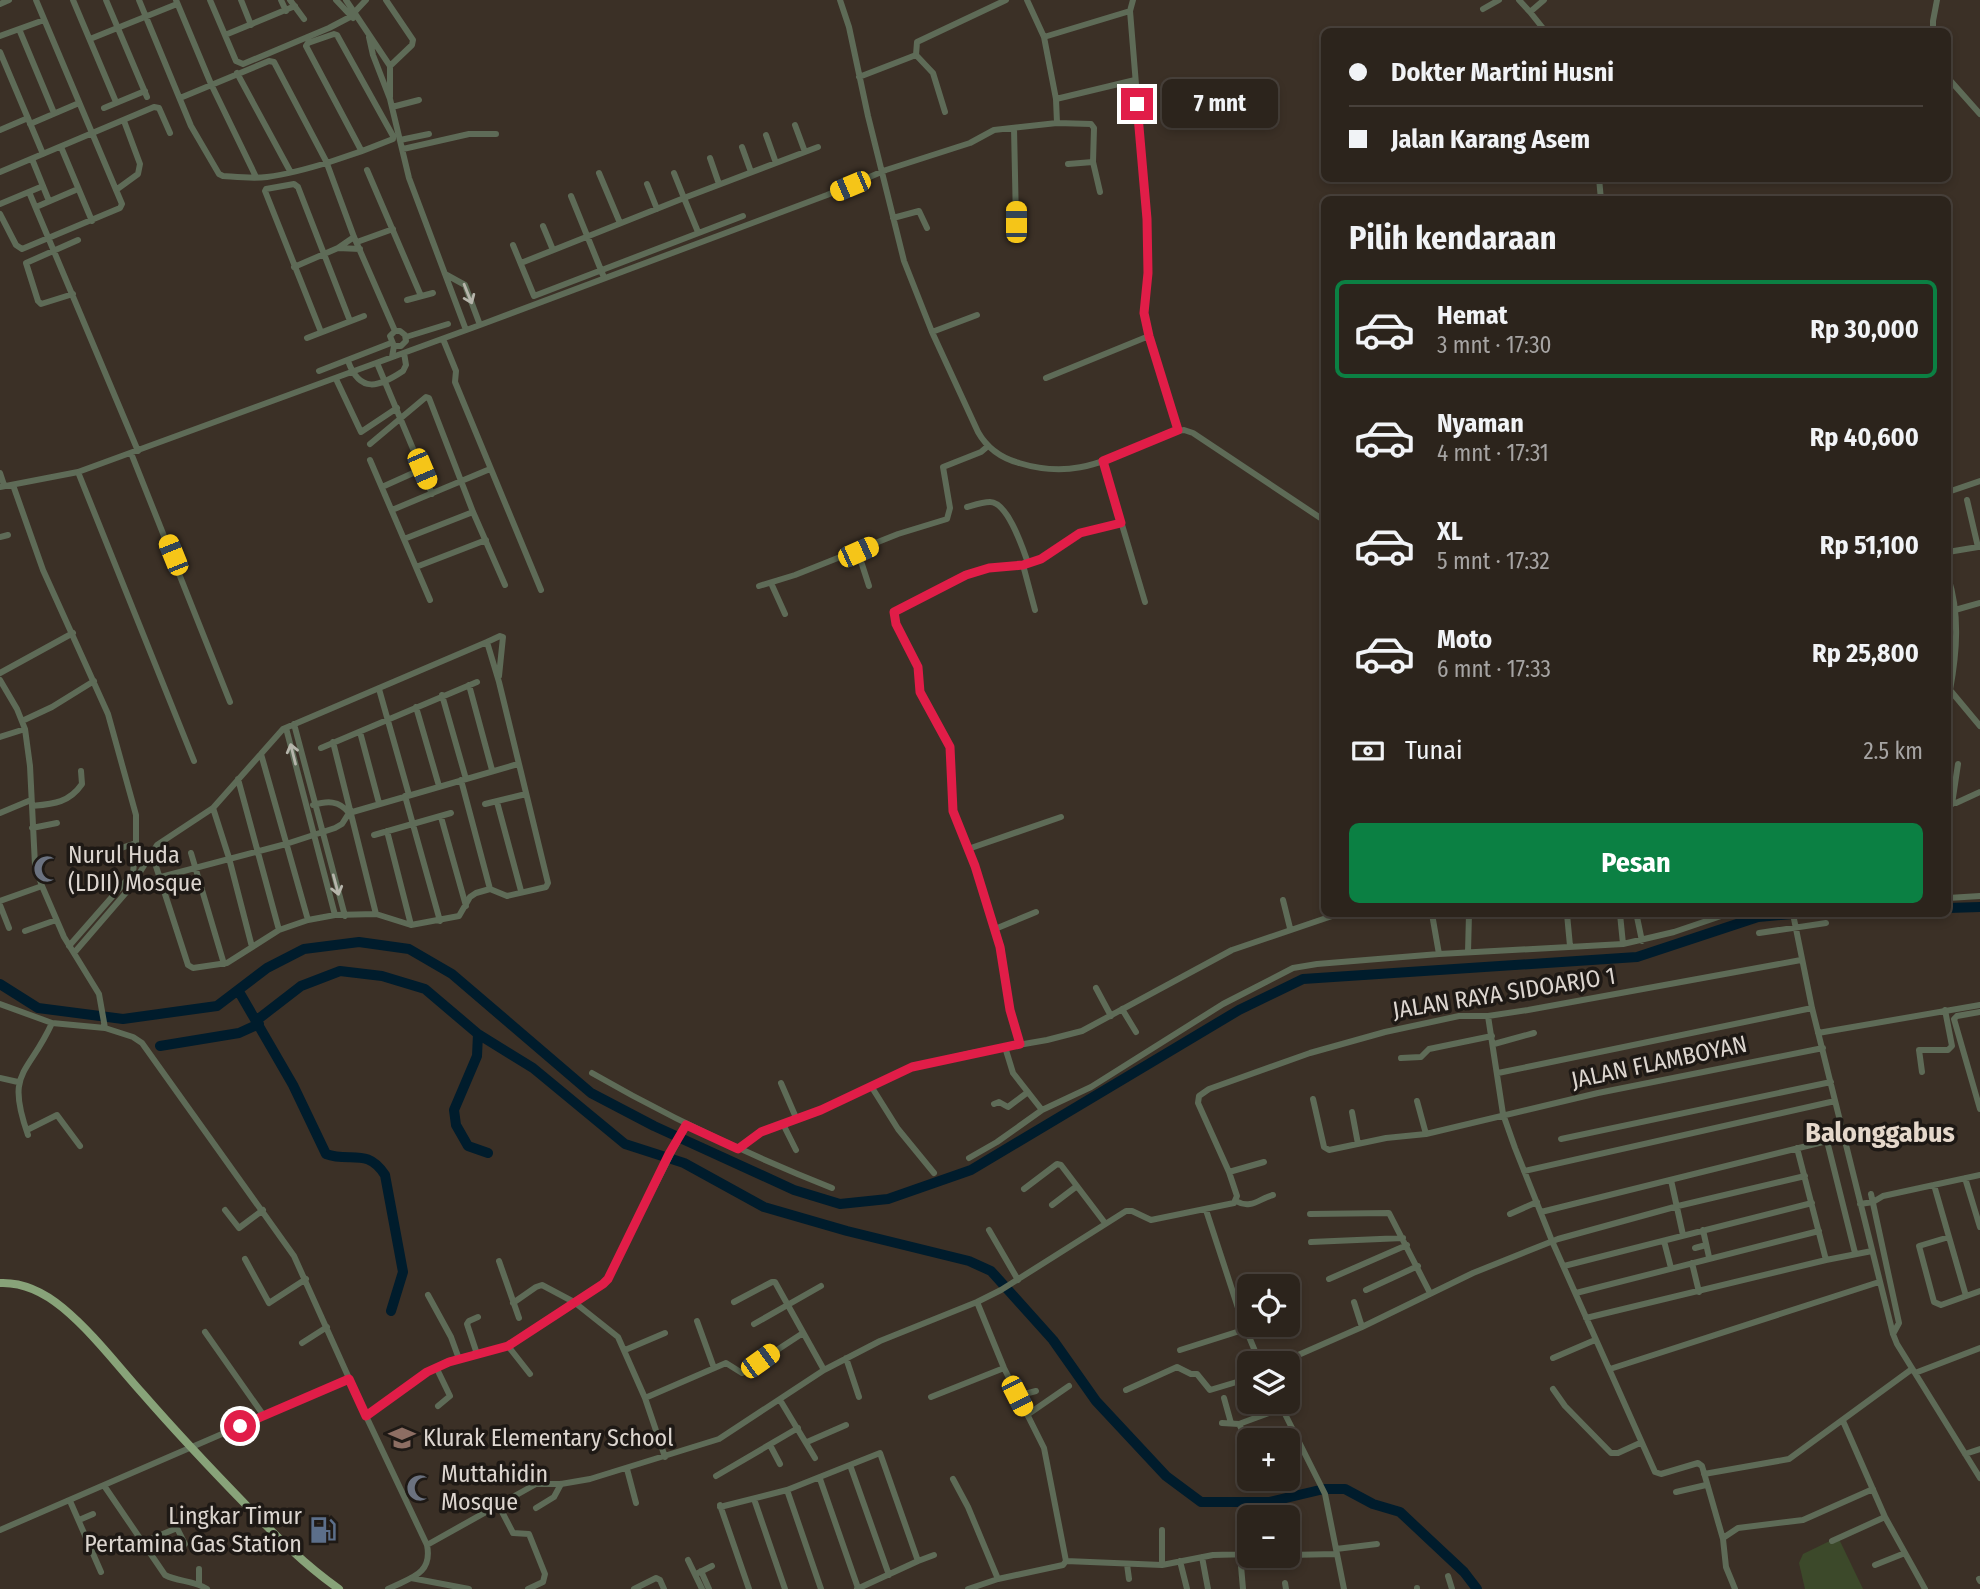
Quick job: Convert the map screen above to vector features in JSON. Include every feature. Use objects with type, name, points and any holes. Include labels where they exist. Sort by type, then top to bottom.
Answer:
[{"type":"main road","points":[[0,1283],[32,1289],[62,1308],[277,1538],[339,1589]]},
{"type":"street","points":[[0,4],[9,0]]},
{"type":"street","points":[[36,0],[121,207],[92,221],[26,263],[38,301],[43,303],[73,294]]},
{"type":"street","points":[[73,0],[116,102]]},
{"type":"street","points":[[104,108],[146,93],[106,0]]},
{"type":"street","points":[[139,0],[191,126],[219,174],[256,177],[328,166],[361,150],[392,140],[393,136],[334,34],[307,43],[306,46],[361,150]]},
{"type":"street","points":[[210,0],[236,61],[243,64],[329,28],[349,17],[366,0]]},
{"type":"street","points":[[241,0],[251,25]]},
{"type":"street","points":[[281,0],[286,10]]},
{"type":"street","points":[[290,0],[304,19]]},
{"type":"street","points":[[336,0],[349,17],[358,20]]},
{"type":"street","points":[[346,0],[390,66],[390,99]]},
{"type":"street","points":[[386,0],[413,40],[412,46],[390,66]]},
{"type":"street","points":[[840,0],[849,27],[904,261],[984,449]]},
{"type":"street","points":[[945,111],[933,74],[916,55],[916,44],[919,40],[1006,0]]},
{"type":"street","points":[[1027,0],[1044,37],[1056,99],[1057,123]]},
{"type":"street","points":[[1133,0],[1130,11],[1147,219],[1148,273],[1144,309],[1149,336],[1178,430]]},
{"type":"street","points":[[1483,9],[1499,0]]},
{"type":"street","points":[[1519,0],[1542,28]]},
{"type":"street","points":[[1530,12],[1544,0]]},
{"type":"street","points":[[1933,28],[1937,0]]},
{"type":"street","points":[[90,39],[176,2],[211,84],[256,177]]},
{"type":"street","points":[[225,35],[295,6]]},
{"type":"street","points":[[1044,37],[1130,11]]},
{"type":"street","points":[[0,36],[44,20]]},
{"type":"street","points":[[19,29],[54,113]]},
{"type":"street","points":[[369,37],[390,99],[409,178],[466,330]]},
{"type":"street","points":[[0,52],[43,154]]},
{"type":"street","points":[[859,77],[916,55]]},
{"type":"street","points":[[180,98],[237,73],[269,61],[274,62],[328,166],[395,331]]},
{"type":"street","points":[[237,73],[273,135],[290,171]]},
{"type":"street","points":[[1056,99],[1135,80]]},
{"type":"street","points":[[1951,81],[1980,114]]},
{"type":"street","points":[[392,107],[419,100]]},
{"type":"street","points":[[0,130],[79,103]]},
{"type":"street","points":[[0,172],[156,107],[159,108],[170,133]]},
{"type":"street","points":[[116,190],[138,174],[140,164],[124,121]]},
{"type":"street","points":[[534,296],[603,275],[827,195],[881,172],[970,143],[994,130],[1057,123],[1093,125],[1093,162],[1100,192]]},
{"type":"street","points":[[795,125],[805,152]]},
{"type":"street","points":[[1014,128],[1016,222]]},
{"type":"street","points":[[400,140],[429,134]]},
{"type":"street","points":[[403,149],[469,134],[496,134]]},
{"type":"street","points":[[766,135],[776,163]]},
{"type":"street","points":[[521,264],[818,146]]},
{"type":"street","points":[[61,147],[92,221]]},
{"type":"street","points":[[742,147],[751,172]]},
{"type":"street","points":[[710,158],[719,184]]},
{"type":"street","points":[[32,159],[49,201]]},
{"type":"street","points":[[1068,164],[1093,162]]},
{"type":"street","points":[[367,170],[421,296]]},
{"type":"street","points":[[599,173],[620,223]]},
{"type":"street","points":[[674,173],[698,232]]},
{"type":"street","points":[[647,184],[657,209]]},
{"type":"street","points":[[321,332],[266,189],[296,185],[351,321]]},
{"type":"street","points":[[0,204],[43,187]]},
{"type":"street","points":[[36,207],[78,189]]},
{"type":"street","points":[[29,192],[73,294],[230,702]]},
{"type":"street","points":[[570,196],[603,275]]},
{"type":"street","points":[[893,218],[919,211],[927,228]]},
{"type":"street","points":[[0,214],[16,245],[22,249],[78,240]]},
{"type":"street","points":[[0,473],[2,486],[78,472],[480,326],[537,304],[698,232],[743,216]]},
{"type":"street","points":[[543,226],[553,250]]},
{"type":"street","points":[[295,267],[338,248],[393,229]]},
{"type":"street","points":[[338,248],[357,242]]},
{"type":"street","points":[[513,245],[537,304]]},
{"type":"street","points":[[444,274],[465,285],[480,326]]},
{"type":"street","points":[[407,300],[433,293]]},
{"type":"street","points":[[932,332],[977,315]]},
{"type":"street","points":[[307,338],[364,316]]},
{"type":"street","points":[[319,371],[392,344],[401,346],[406,339],[448,324]]},
{"type":"street","points":[[395,331],[403,333],[413,350]]},
{"type":"street","points":[[392,357],[390,336],[395,331]]},
{"type":"street","points":[[1046,378],[1149,336]]},
{"type":"street","points":[[443,339],[456,371],[455,382],[541,590]]},
{"type":"street","points":[[348,361],[352,372],[366,385],[384,382],[404,371],[404,353]]},
{"type":"street","points":[[377,363],[432,494]]},
{"type":"street","points":[[336,379],[362,432],[426,397],[429,398],[473,512],[505,585]]},
{"type":"street","points":[[370,444],[399,413]]},
{"type":"street","points":[[759,586],[858,552],[898,534],[947,519],[950,508],[943,467],[984,449],[1033,467],[1070,471],[1105,465],[1178,430],[1184,430],[1193,433],[1321,518]]},
{"type":"street","points":[[370,460],[430,600]]},
{"type":"street","points":[[1105,465],[1144,602]]},
{"type":"street","points":[[382,487],[422,469]]},
{"type":"street","points":[[392,510],[490,469]]},
{"type":"street","points":[[78,472],[194,761]]},
{"type":"street","points":[[1951,491],[1980,481]]},
{"type":"street","points":[[13,485],[43,570],[108,714],[133,800],[141,868]]},
{"type":"street","points":[[1951,552],[1979,547],[1967,500]]},
{"type":"street","points":[[967,507],[991,502],[997,504],[1013,524],[1026,564],[1035,610]]},
{"type":"street","points":[[404,539],[473,512]]},
{"type":"street","points":[[1020,1044],[1010,1010],[1005,968],[995,929],[953,811],[950,747],[920,692],[918,667],[896,624],[894,612],[966,575],[989,568],[1026,564],[1045,557],[1080,533],[1121,523]]},
{"type":"street","points":[[0,537],[8,535]]},
{"type":"street","points":[[416,567],[486,540]]},
{"type":"street","points":[[858,552],[869,586]]},
{"type":"street","points":[[771,583],[785,614]]},
{"type":"street","points":[[1951,591],[1955,610],[1956,657],[1951,681]]},
{"type":"street","points":[[1955,610],[1980,603]]},
{"type":"street","points":[[0,673],[73,633]]},
{"type":"street","points":[[74,953],[130,888],[160,842],[213,808],[286,727],[500,636],[504,639],[499,681]]},
{"type":"street","points":[[152,853],[189,966],[193,968],[224,964],[279,930],[308,920],[335,915],[376,914],[411,925],[440,921],[459,916],[473,894],[490,889],[507,896],[546,887],[548,883],[487,642]]},
{"type":"street","points":[[0,680],[24,729],[34,858],[42,886],[69,946],[96,987],[104,1028]]},
{"type":"street","points":[[22,721],[52,707],[94,681]]},
{"type":"street","points":[[321,748],[477,682]]},
{"type":"street","points":[[469,685],[492,770]]},
{"type":"street","points":[[379,689],[389,719],[412,823],[440,921]]},
{"type":"street","points":[[1951,692],[1980,726]]},
{"type":"street","points":[[442,695],[490,889]]},
{"type":"street","points":[[416,707],[439,786]]},
{"type":"street","points":[[294,724],[314,804],[335,915]]},
{"type":"street","points":[[286,727],[306,807],[318,834],[345,916]]},
{"type":"street","points":[[0,737],[24,729]]},
{"type":"street","points":[[360,732],[379,803]]},
{"type":"street","points":[[333,742],[376,914]]},
{"type":"street","points":[[261,754],[308,920]]},
{"type":"street","points":[[161,877],[318,834],[339,826],[350,812],[518,764]]},
{"type":"street","points":[[1958,764],[1952,803],[1980,794]]},
{"type":"street","points":[[0,813],[31,803],[61,802],[69,798],[82,784],[81,771]]},
{"type":"street","points":[[238,779],[279,930]]},
{"type":"street","points":[[485,804],[526,794]]},
{"type":"street","points":[[306,807],[331,802],[350,812]]},
{"type":"street","points":[[497,802],[521,891]]},
{"type":"street","points":[[213,808],[253,947]]},
{"type":"street","points":[[374,835],[452,813]]},
{"type":"street","points":[[441,817],[466,906]]},
{"type":"street","points":[[968,849],[1061,817]]},
{"type":"street","points":[[32,828],[57,823]]},
{"type":"street","points":[[387,831],[411,925]]},
{"type":"street","points":[[80,862],[136,843]]},
{"type":"street","points":[[191,853],[224,964]]},
{"type":"street","points":[[69,946],[141,868]]},
{"type":"street","points":[[9,928],[0,903],[42,886]]},
{"type":"street","points":[[1951,898],[1980,896]]},
{"type":"street","points":[[1283,900],[1290,928]]},
{"type":"street","points":[[995,929],[1036,912]]},
{"type":"street","points":[[738,1149],[761,1132],[784,1126],[912,1067],[1082,1031],[1232,950],[1328,917]]},
{"type":"street","points":[[1433,917],[1439,954]]},
{"type":"street","points":[[1468,952],[1469,917]]},
{"type":"street","points":[[1567,917],[1570,946]]},
{"type":"street","points":[[1620,917],[1623,944]]},
{"type":"street","points":[[1637,917],[1642,941]]},
{"type":"street","points":[[969,1158],[1042,1110],[1091,1087],[1223,1004],[1293,968],[1439,954],[1623,944],[1642,941],[1718,917]]},
{"type":"street","points":[[1794,917],[1812,1008],[1893,1334],[1979,1473]]},
{"type":"street","points":[[25,931],[56,920]]},
{"type":"street","points":[[1759,933],[1826,923]]},
{"type":"street","name":"JALAN RAYA SIDOARJO 1","points":[[1236,1201],[1229,1172],[1198,1103],[1199,1096],[1209,1089],[1310,1053],[1384,1032],[1459,1016],[1488,1016],[1801,960]]},
{"type":"street","points":[[1096,988],[1111,1016]]},
{"type":"street","points":[[0,1004],[52,1023],[104,1028],[133,1037],[142,1043],[294,1256],[427,1545],[426,1565],[421,1571],[388,1589]]},
{"type":"street","points":[[1498,1073],[1812,1008]]},
{"type":"street","points":[[1122,1009],[1136,1032]]},
{"type":"street","points":[[1818,1033],[1945,1010],[1979,1010]]},
{"type":"street","points":[[1922,1072],[1919,1050],[1948,1050],[1952,1046],[1945,1010]]},
{"type":"street","points":[[1979,1010],[1954,1019],[1980,1109]]},
{"type":"street","points":[[1488,1016],[1503,1114],[1552,1241],[1640,1443],[1657,1474],[1698,1462],[1702,1465],[1723,1538],[1726,1567],[1735,1589]]},
{"type":"street","points":[[52,1023],[19,1079],[19,1105],[27,1133],[57,1115],[80,1146]]},
{"type":"street","points":[[1401,1058],[1421,1057],[1429,1049],[1534,1034]]},
{"type":"street","points":[[1005,1047],[1012,1071],[1042,1110]]},
{"type":"street","name":"JALAN FLAMBOYAN","points":[[1312,1099],[1325,1148],[1329,1150],[1386,1138],[1426,1134],[1503,1114],[1822,1048]]},
{"type":"street","points":[[592,1073],[685,1127],[832,1188]]},
{"type":"street","points":[[0,1078],[19,1079]]},
{"type":"street","points":[[1561,1139],[1830,1082]]},
{"type":"street","points":[[781,1083],[797,1120]]},
{"type":"street","points":[[871,1086],[898,1129],[934,1172]]},
{"type":"street","points":[[994,1104],[999,1102],[1008,1107],[1028,1092]]},
{"type":"street","points":[[1417,1101],[1426,1134]]},
{"type":"street","points":[[1524,1171],[1835,1101]]},
{"type":"street","points":[[1352,1112],[1358,1144]]},
{"type":"street","points":[[784,1126],[796,1150]]},
{"type":"street","points":[[366,1416],[436,1367],[508,1346],[608,1279],[685,1127]]},
{"type":"street","points":[[1541,1212],[1826,1141],[1855,1253]]},
{"type":"street","points":[[1797,1148],[1826,1260]]},
{"type":"street","points":[[1229,1172],[1264,1162]]},
{"type":"street","points":[[1024,1189],[1057,1164],[1061,1164],[1105,1223]]},
{"type":"street","points":[[1859,1200],[1873,1202],[1882,1196],[1980,1175]]},
{"type":"street","points":[[1300,1354],[1430,1293],[1552,1241],[1678,1206],[1805,1176]]},
{"type":"street","points":[[1965,1178],[1980,1227]]},
{"type":"street","points":[[1671,1180],[1683,1235]]},
{"type":"street","points":[[1934,1185],[1966,1296]]},
{"type":"street","points":[[1052,1205],[1077,1186]]},
{"type":"street","points":[[1859,1200],[1871,1194],[1882,1196]]},
{"type":"street","points":[[1871,1194],[1899,1322],[1893,1334]]},
{"type":"street","points":[[427,1545],[536,1484],[561,1485],[628,1469],[719,1439],[824,1370],[908,1328],[1002,1290],[1128,1211],[1151,1220],[1206,1210],[1236,1201],[1243,1205],[1261,1202],[1267,1196],[1273,1195]]},
{"type":"street","points":[[1510,1214],[1537,1202]]},
{"type":"street","points":[[1564,1266],[1812,1203]]},
{"type":"street","points":[[225,1210],[240,1228],[263,1210]]},
{"type":"street","points":[[1206,1210],[1237,1303]]},
{"type":"street","points":[[1310,1214],[1389,1213],[1430,1293]]},
{"type":"street","points":[[989,1230],[1018,1280]]},
{"type":"street","points":[[1703,1230],[1709,1257]]},
{"type":"street","points":[[1576,1293],[1819,1231]]},
{"type":"street","points":[[1949,1237],[1921,1244],[1919,1252],[1936,1304],[1980,1291]]},
{"type":"street","points":[[1664,1241],[1671,1268]]},
{"type":"street","points":[[1311,1242],[1405,1242]]},
{"type":"street","points":[[1329,1279],[1405,1242]]},
{"type":"street","points":[[1695,1248],[1706,1245]]},
{"type":"street","points":[[1586,1318],[1872,1251]]},
{"type":"street","points":[[245,1259],[269,1303],[306,1279]]},
{"type":"street","points":[[499,1261],[519,1318]]},
{"type":"street","points":[[1692,1263],[1699,1292]]},
{"type":"street","points":[[1366,1290],[1418,1266]]},
{"type":"street","points":[[734,1302],[773,1282],[824,1370]]},
{"type":"street","points":[[1610,1369],[1879,1282]]},
{"type":"street","points":[[513,1303],[540,1285],[574,1302],[596,1322],[613,1332],[625,1350],[666,1457]]},
{"type":"street","points":[[754,1324],[821,1286]]},
{"type":"street","points":[[428,1295],[448,1330],[459,1359]]},
{"type":"street","points":[[977,1302],[1004,1368],[1046,1457],[1066,1561]]},
{"type":"street","points":[[1354,1303],[1362,1327]]},
{"type":"street","points":[[477,1354],[467,1324],[478,1317]]},
{"type":"street","points":[[697,1321],[714,1368]]},
{"type":"street","points":[[302,1343],[327,1327]]},
{"type":"street","points":[[205,1332],[264,1416]]},
{"type":"street","points":[[1180,1350],[1237,1332]]},
{"type":"street","points":[[625,1350],[665,1333]]},
{"type":"street","points":[[645,1398],[728,1363],[742,1373],[803,1333]]},
{"type":"street","points":[[1553,1358],[1595,1340]]},
{"type":"street","points":[[508,1346],[530,1374]]},
{"type":"street","points":[[1704,1474],[1789,1459],[1914,1371],[1980,1348]]},
{"type":"street","points":[[846,1358],[859,1397]]},
{"type":"street","points":[[436,1367],[450,1395],[438,1406]]},
{"type":"street","points":[[1126,1390],[1177,1367],[1197,1374],[1210,1391],[1237,1382]]},
{"type":"street","points":[[931,1397],[1004,1368]]},
{"type":"street","points":[[0,1531],[349,1379]]},
{"type":"street","points":[[1027,1415],[1069,1386]]},
{"type":"street","points":[[1553,1389],[1574,1416],[1611,1453],[1618,1453],[1640,1443]]},
{"type":"street","points":[[1017,1396],[1036,1391]]},
{"type":"street","points":[[1224,1398],[1238,1428]]},
{"type":"street","points":[[780,1400],[816,1458]]},
{"type":"street","points":[[1222,1423],[1235,1424],[1259,1414]]},
{"type":"street","points":[[1285,1414],[1324,1491],[1343,1588],[1334,1589]]},
{"type":"street","points":[[1843,1421],[1885,1517],[1925,1589]]},
{"type":"street","points":[[807,1442],[846,1424]]},
{"type":"street","points":[[716,1476],[797,1428]]},
{"type":"street","points":[[770,1445],[780,1464]]},
{"type":"street","points":[[1965,1454],[1980,1449]]},
{"type":"street","points":[[749,1589],[720,1505],[754,1499],[820,1479],[877,1452],[882,1455],[918,1561]]},
{"type":"street","points":[[850,1465],[890,1576]]},
{"type":"street","points":[[628,1469],[636,1503]]},
{"type":"street","points":[[820,1479],[857,1589],[933,1555]]},
{"type":"street","points":[[953,1479],[968,1507],[996,1579],[994,1589]]},
{"type":"street","points":[[536,1508],[554,1497],[561,1485]]},
{"type":"street","points":[[1676,1492],[1706,1485]]},
{"type":"street","points":[[102,1488],[144,1542],[165,1575],[199,1584],[206,1589]]},
{"type":"street","points":[[1723,1538],[1738,1528],[1803,1520],[1873,1489]]},
{"type":"street","points":[[787,1490],[821,1589]]},
{"type":"street","points":[[754,1499],[785,1589]]},
{"type":"street","points":[[70,1501],[101,1572]]},
{"type":"street","points":[[498,1504],[513,1533],[528,1534],[545,1574],[543,1582],[528,1589]]},
{"type":"street","points":[[79,1520],[93,1514]]},
{"type":"street","points":[[1832,1541],[1885,1517]]},
{"type":"street","points":[[144,1542],[177,1528],[185,1544]]},
{"type":"street","points":[[1162,1530],[1162,1565]]},
{"type":"street","points":[[1300,1554],[1336,1552],[1377,1544]]},
{"type":"street","points":[[1875,1565],[1905,1553]]},
{"type":"street","points":[[968,1589],[996,1579],[1063,1565],[1066,1561],[1162,1565],[1202,1557],[1237,1554]]},
{"type":"street","points":[[1202,1557],[1208,1589]]},
{"type":"street","points":[[688,1560],[709,1589]]},
{"type":"street","points":[[1180,1561],[1187,1589]]},
{"type":"street","points":[[1127,1564],[1129,1579]]},
{"type":"street","points":[[698,1573],[712,1566]]},
{"type":"street","points":[[1241,1568],[1243,1589]]},
{"type":"street","points":[[199,1569],[199,1584]]},
{"type":"street","points":[[698,1573],[702,1589]]},
{"type":"street","points":[[1448,1576],[1452,1589]]},
{"type":"street","points":[[411,1578],[469,1589]]},
{"type":"street","points":[[634,1589],[656,1578],[664,1589]]},
{"type":"green space","points":[[1838,1537],[1863,1589],[1805,1589],[1799,1563],[1803,1554]]},
{"type":"waterway","points":[[1951,908],[1980,907]]},
{"type":"waterway","points":[[0,984],[38,1008],[123,1019],[217,1006],[267,968],[304,949],[359,942],[409,949],[452,974],[591,1093],[654,1126],[794,1190],[840,1204],[888,1199],[971,1170],[1239,1010],[1303,979],[1637,957],[1758,917]]},
{"type":"waterway","points":[[257,1020],[301,986],[340,971],[382,976],[425,989],[478,1034],[533,1068],[625,1144],[684,1163],[764,1207],[969,1261],[991,1271],[1053,1340],[1096,1401],[1166,1476],[1201,1502],[1269,1502],[1324,1489],[1345,1489],[1373,1504],[1400,1512],[1464,1572],[1477,1589]]},
{"type":"waterway","points":[[238,990],[293,1085],[326,1154],[365,1158],[378,1166],[385,1175],[403,1272],[391,1311]]},
{"type":"waterway","points":[[160,1046],[239,1033],[259,1024]]},
{"type":"waterway","points":[[478,1034],[477,1056],[454,1110],[456,1125],[468,1146],[488,1153]]},
{"type":"place","name":"Nurul Huda (LDII) Mosque","points":[[47,869]]},
{"type":"place","name":"Klurak Elementary School","points":[[402,1438]]},
{"type":"place","name":"Muttahidin Mosque","points":[[420,1488]]},
{"type":"place","name":"Lingkar Timur Pertamina Gas Station","points":[[323,1530]]},
{"type":"district","name":"Balonggabus","points":[[1880,1132]]},
{"type":"route","points":[[240,1426],[349,1379],[366,1416],[427,1372],[449,1362],[508,1346],[603,1284],[608,1279],[686,1125],[738,1149],[761,1132],[784,1126],[912,1067],[1020,1044],[1010,1010],[1005,968],[995,929],[975,866],[953,811],[950,747],[920,692],[918,667],[896,624],[894,612],[953,580],[978,570],[1023,565],[1049,555],[1080,533],[1121,523],[1103,461],[1178,430],[1144,313],[1148,273],[1147,219],[1137,104]]}]
